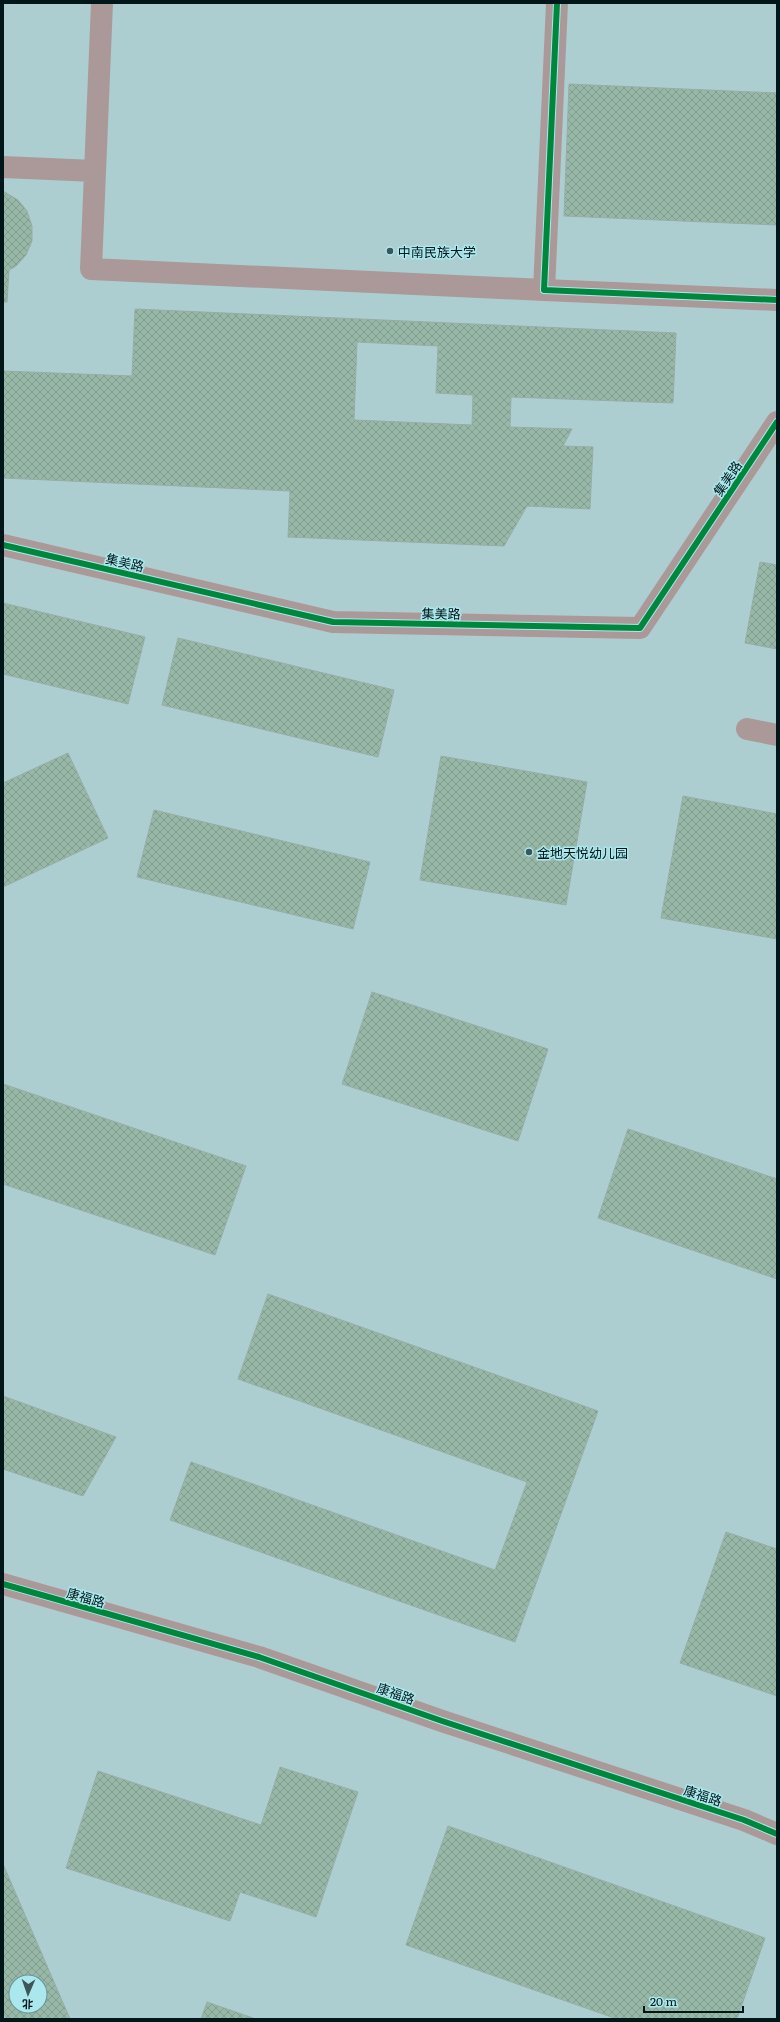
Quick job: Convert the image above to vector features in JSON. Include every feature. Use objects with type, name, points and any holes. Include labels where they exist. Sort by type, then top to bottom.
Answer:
[{"type":"street","points":[[102,3],[91,269],[777,300]]},
{"type":"street","points":[[544,290],[557,3]]},
{"type":"street","points":[[3,167],[95,171]]},
{"type":"street","name":"集美路","points":[[3,545],[333,622],[640,628],[777,422]]},
{"type":"street","points":[[747,729],[777,735]]},
{"type":"street","name":"康福路","points":[[3,1584],[259,1657],[442,1721],[744,1820],[777,1834]]},
{"type":"building","points":[[569,84],[777,93],[777,225],[564,216]]},
{"type":"building","points":[[3,191],[18,200],[27,211],[32,226],[32,241],[26,255],[16,266],[9,270],[7,302],[3,302]]},
{"type":"building","points":[[135,309],[676,333],[673,403],[511,397],[510,427],[572,429],[563,446],[593,447],[590,509],[527,506],[504,546],[288,537],[290,491],[3,478],[3,371],[132,376]],"holes":[[[357,342],[438,346],[436,393],[473,395],[472,425],[354,420]]]},
{"type":"building","points":[[760,562],[777,565],[777,649],[745,643]]},
{"type":"building","points":[[3,603],[145,637],[128,704],[3,674]]},
{"type":"building","points":[[178,638],[394,690],[378,757],[162,705]]},
{"type":"building","points":[[68,753],[108,838],[3,887],[3,783]]},
{"type":"building","points":[[441,756],[587,782],[566,905],[420,880]]},
{"type":"building","points":[[683,796],[777,814],[777,939],[661,918]]},
{"type":"building","points":[[154,810],[370,862],[353,929],[137,877]]},
{"type":"building","points":[[372,992],[548,1049],[518,1141],[342,1084]]},
{"type":"building","points":[[3,1084],[246,1166],[215,1255],[3,1184]]},
{"type":"building","points":[[628,1129],[777,1179],[777,1279],[598,1218]]},
{"type":"building","points":[[268,1294],[598,1411],[515,1642],[170,1520],[191,1462],[495,1570],[527,1482],[238,1379]]},
{"type":"building","points":[[3,1396],[116,1437],[83,1496],[3,1469]]},
{"type":"building","points":[[726,1532],[777,1549],[777,1696],[680,1663]]},
{"type":"building","points":[[280,1767],[358,1792],[316,1917],[240,1892],[230,1921],[66,1868],[98,1771],[261,1825]]},
{"type":"building","points":[[448,1826],[765,1938],[737,2019],[617,2019],[406,1945]]},
{"type":"building","points":[[3,1864],[70,2019],[6,2019],[3,2012]]},
{"type":"building","points":[[207,2002],[256,2019],[201,2019]]},
{"type":"cycle path","points":[[557,3],[544,290],[777,300]]},
{"type":"cycle path","points":[[3,545],[333,622],[640,628],[777,422]]},
{"type":"cycle path","points":[[3,1584],[259,1657],[442,1721],[744,1820],[777,1834]]},
{"type":"place","name":"中南民族大学","points":[[390,251]]},
{"type":"place","name":"金地天悦幼儿园","points":[[529,852]]}]
